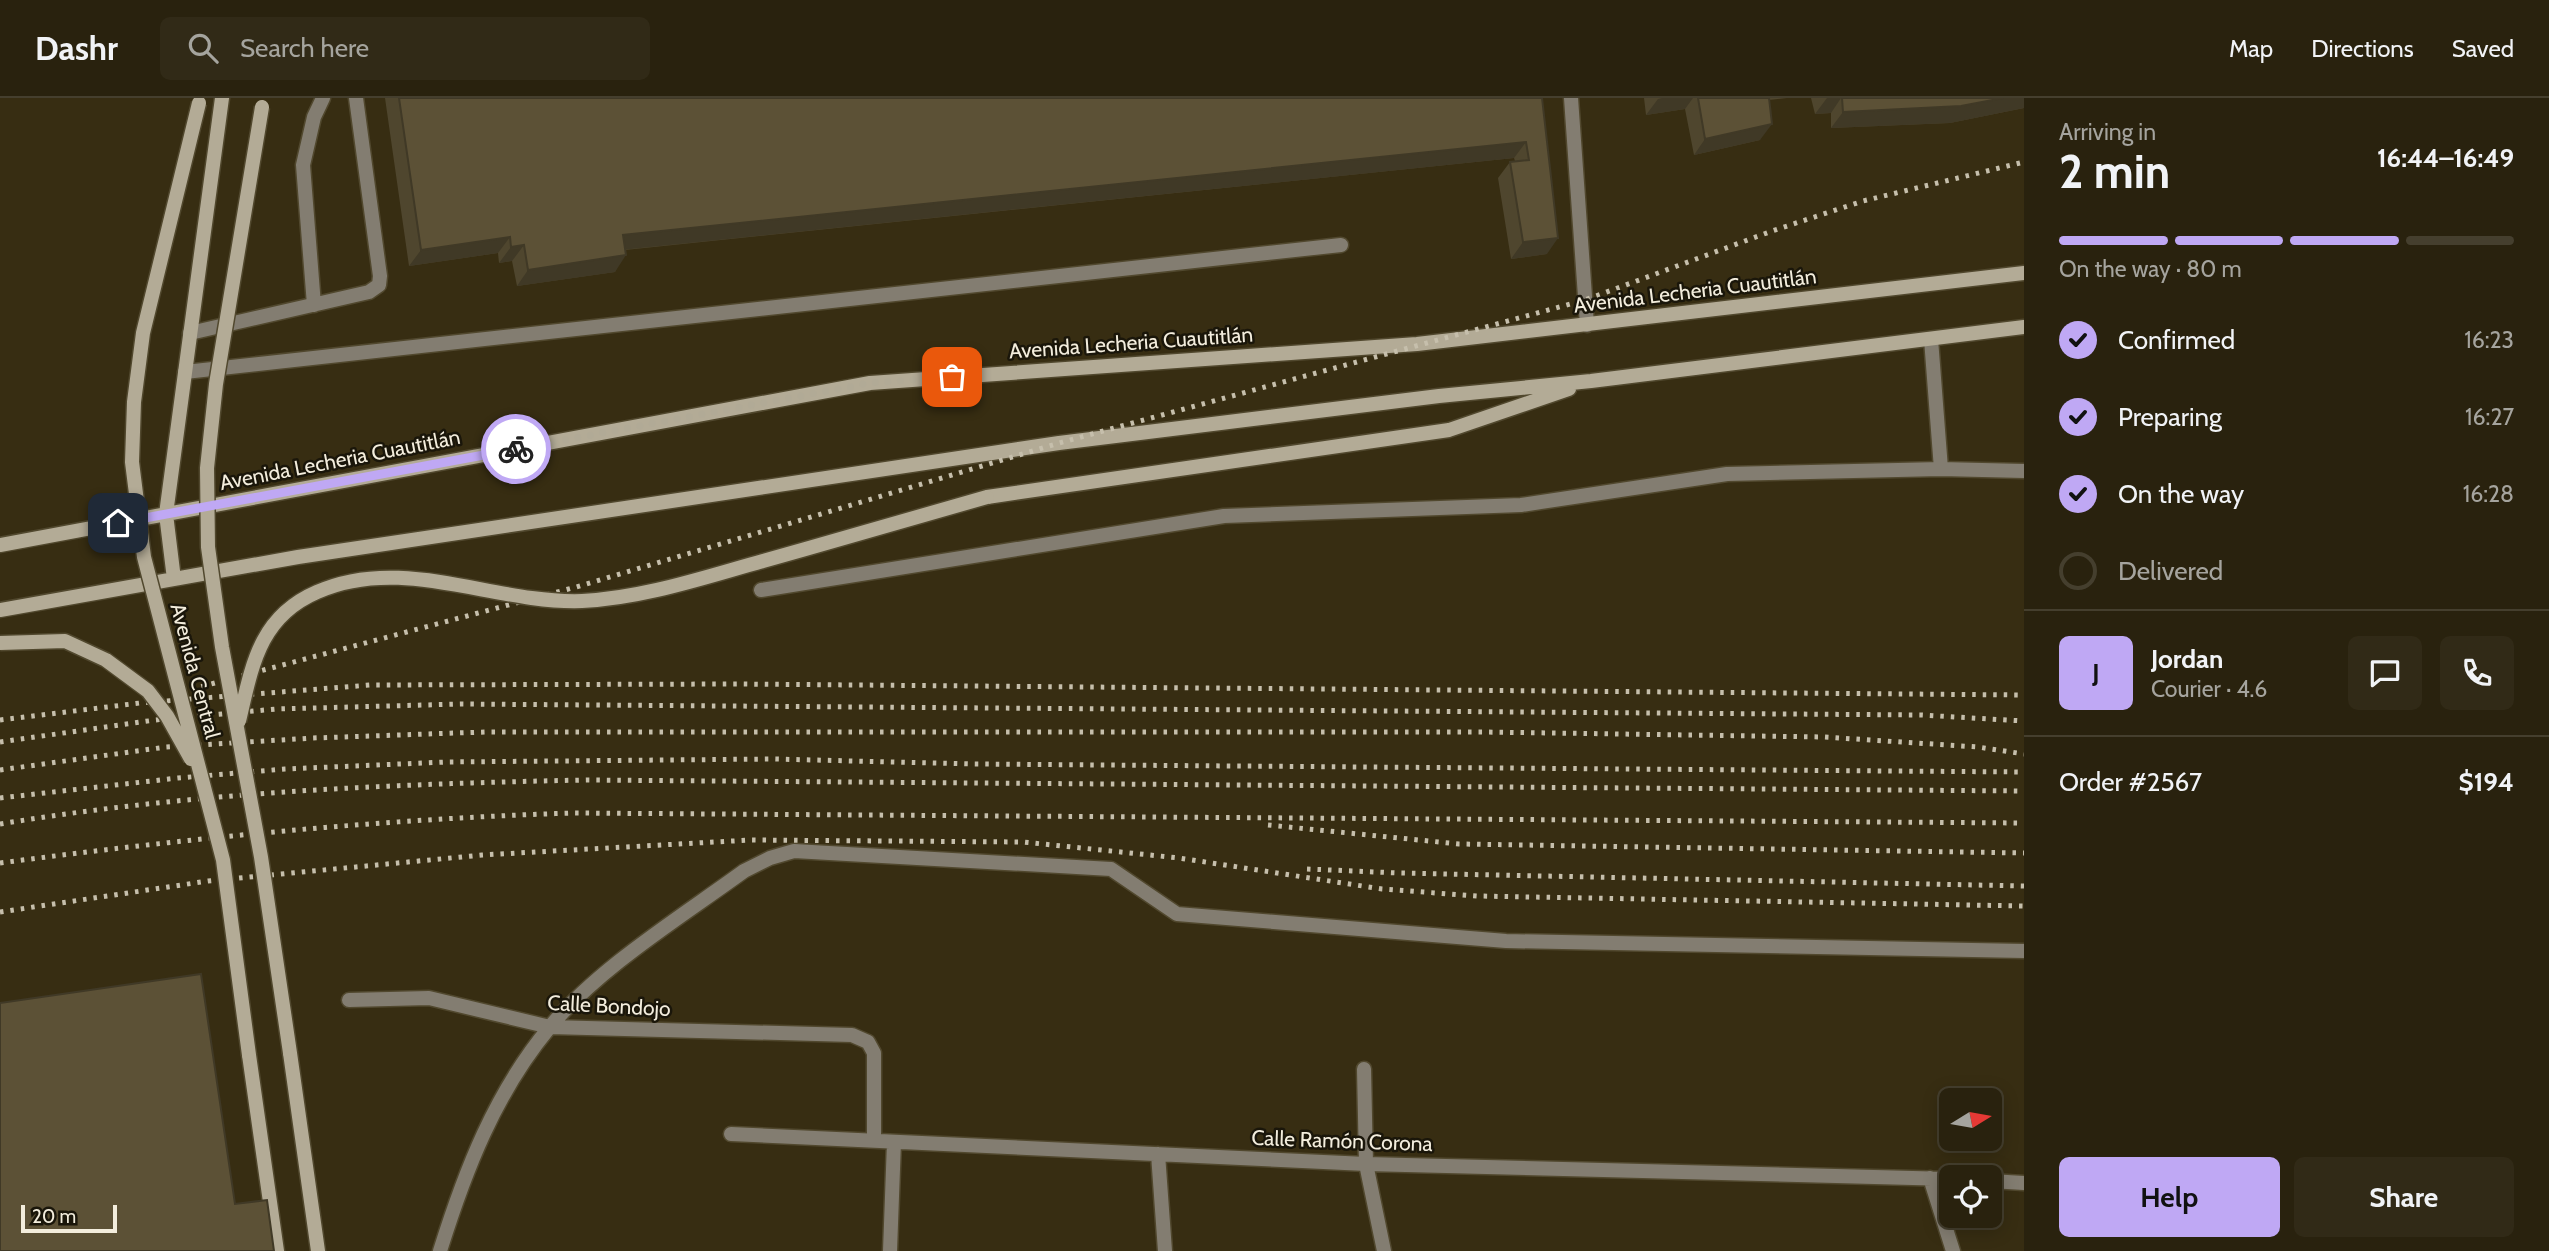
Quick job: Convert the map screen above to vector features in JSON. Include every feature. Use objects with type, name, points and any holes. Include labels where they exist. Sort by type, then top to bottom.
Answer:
[{"type":"main road","points":[[174,579],[166,514],[222,98]]},
{"type":"main road","name":"Avenida Central","points":[[199,101],[143,333],[134,402],[132,463],[144,557],[223,860],[277,1251]]},
{"type":"main road","name":"Avenida Central","points":[[264,103],[216,384],[207,468],[208,547],[222,647],[261,858],[318,1251]]},
{"type":"main road","name":"Avenida Lecheria Cuautitlán","points":[[0,545],[870,383],[1418,344],[2024,273]]},
{"type":"main road","points":[[0,610],[298,557],[1059,443],[2024,327]]},
{"type":"main road","points":[[237,729],[253,658],[272,625],[289,608],[314,593],[344,581],[396,576],[545,599],[582,601],[613,597],[684,583],[987,497],[1449,430],[1591,381]]},
{"type":"main road","points":[[0,643],[65,641],[106,660],[148,691],[167,716],[202,779]]},
{"type":"street","points":[[314,305],[303,165],[314,117],[323,98]]},
{"type":"street","points":[[190,333],[369,292],[379,285],[356,98]]},
{"type":"street","points":[[1570,98],[1587,325]]},
{"type":"street","points":[[185,372],[1341,245]]},
{"type":"street","points":[[1931,339],[1941,469]]},
{"type":"street","points":[[761,590],[1224,516],[1521,505],[1727,474],[1941,469],[2024,471]]},
{"type":"street","points":[[440,1251],[461,1182],[502,1096],[550,1027],[604,973],[744,871],[770,858],[794,851],[1111,869],[1177,914],[1519,941],[2024,951]]},
{"type":"street","name":"Calle Bondojo","points":[[349,1000],[429,998],[550,1027],[852,1035],[868,1042],[874,1053],[874,1140]]},
{"type":"street","points":[[1364,1069],[1366,1164],[1384,1251]]},
{"type":"street","name":"Calle Ramón Corona","points":[[731,1134],[1366,1164],[1939,1178]]},
{"type":"street","points":[[890,1251],[894,1142]]},
{"type":"street","points":[[1158,1154],[1165,1251]]},
{"type":"street","points":[[1930,1178],[1953,1251]]},
{"type":"street","points":[[2002,1182],[2024,1183]]},
{"type":"building","points":[[399,98],[1542,98],[1558,238],[1523,242],[1510,162],[1529,160],[1526,142],[623,235],[626,255],[528,270],[524,245],[511,247],[510,237],[421,250]]},
{"type":"building","points":[[1698,98],[1769,98],[1772,124],[1705,139]]},
{"type":"building","points":[[1842,98],[2003,98],[1961,106],[1843,112]]},
{"type":"building","points":[[201,974],[235,1204],[267,1200],[274,1251],[0,1251],[0,1003]]},
{"type":"railway","points":[[181,692],[576,587],[1059,443],[1585,300],[1772,231],[1863,201],[2024,162]]},
{"type":"railway","points":[[0,720],[140,703],[370,685],[739,684],[2024,695]]},
{"type":"railway","points":[[0,742],[155,720],[276,709],[462,704],[1921,715],[2024,721]]},
{"type":"railway","points":[[0,770],[166,747],[485,732],[1484,732],[1824,737],[1978,747],[2024,754]]},
{"type":"railway","points":[[0,798],[285,769],[446,762],[774,759],[973,764],[2024,772]]},
{"type":"railway","points":[[0,824],[219,797],[366,787],[586,780],[2024,791]]},
{"type":"railway","points":[[0,863],[286,831],[573,813],[2024,823]]},
{"type":"railway","points":[[1268,825],[1459,844],[2024,853]]},
{"type":"railway","points":[[0,912],[208,881],[482,855],[751,840],[1023,842],[1179,858],[1382,889],[1477,896],[2024,906]]},
{"type":"railway","points":[[1307,869],[2024,886]]},
{"type":"way so far","points":[[516,449],[870,383],[952,377]]},
{"type":"route","points":[[118,523],[516,449]]}]
